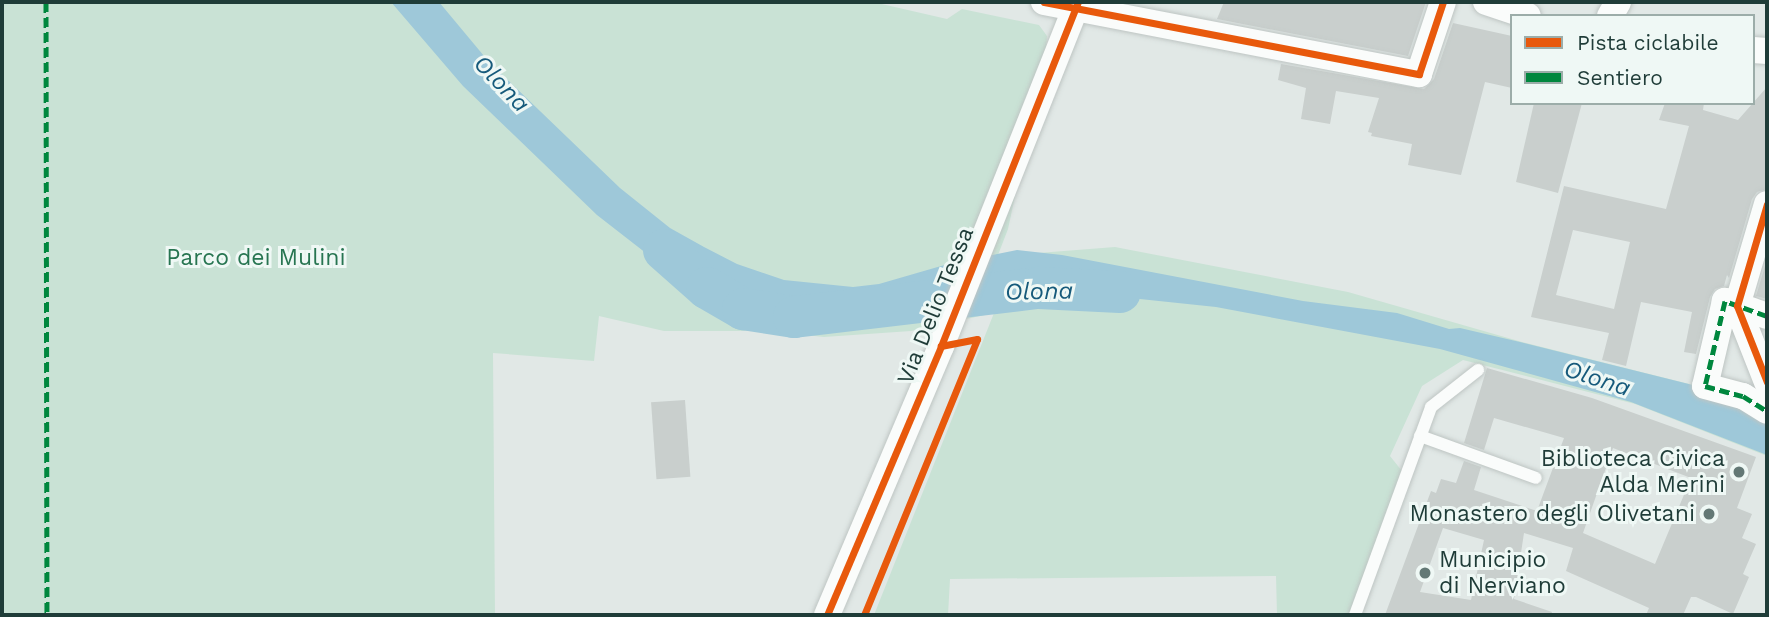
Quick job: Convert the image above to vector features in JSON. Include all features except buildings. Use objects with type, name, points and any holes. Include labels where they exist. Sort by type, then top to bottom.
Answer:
[{"type":"street","points":[[1044,2],[1077,5],[1419,74],[1443,2]]},
{"type":"street","points":[[1486,2],[1522,14]]},
{"type":"street","name":"Via Delio Tessa","points":[[827,615],[941,346],[1077,5]]},
{"type":"street","points":[[1767,204],[1737,306],[1762,353],[1767,382]]},
{"type":"street","points":[[1767,316],[1725,301],[1705,386],[1743,396],[1767,411]]},
{"type":"lane","points":[[1355,615],[1431,407],[1478,370]]},
{"type":"lane","points":[[1420,436],[1536,478]]},
{"type":"green space","name":"Parco dei Mulini","points":[[2,2],[873,2],[947,19],[962,9],[1039,25],[1047,36],[1046,50],[1008,229],[996,260],[1012,255],[1115,247],[1348,292],[1522,342],[1741,397],[1767,415],[1767,456],[1635,404],[1463,360],[1422,386],[1390,456],[1402,471],[1349,615],[1277,615],[1276,576],[950,579],[948,615],[874,615],[994,313],[911,331],[824,337],[769,331],[664,331],[599,316],[594,361],[493,353],[495,615],[2,615]]},
{"type":"water","points":[[391,2],[439,2],[489,62],[620,188],[670,228],[737,264],[784,280],[853,287],[879,284],[948,264],[1017,250],[1062,255],[1303,301],[1397,313],[1449,329],[1460,328],[1741,397],[1767,416],[1767,455],[1631,402],[1440,349],[1216,307],[1016,286],[980,286],[931,304],[858,315],[764,310],[724,296],[687,278],[651,257],[597,215],[463,86]]},
{"type":"waterway","name":"Olona","points":[[664,250],[707,288],[743,309],[794,317],[1039,288],[1120,292]]},
{"type":"marked path","points":[[46,2],[47,615]]},
{"type":"marked path","points":[[1767,316],[1725,301],[1705,386],[1743,396],[1767,411]]},
{"type":"cycle path","points":[[1044,2],[1419,74],[1443,2]]},
{"type":"cycle path","points":[[827,615],[941,346],[1078,2]]},
{"type":"cycle path","points":[[1767,204],[1737,306],[1767,382]]},
{"type":"cycle path","points":[[864,615],[977,339],[941,346]]},
{"type":"place","name":"Biblioteca Civica Alda Merini","points":[[1739,472]]},
{"type":"place","name":"Monastero degli Olivetani","points":[[1709,514]]},
{"type":"place","name":"Municipio di Nerviano","points":[[1425,573]]}]
